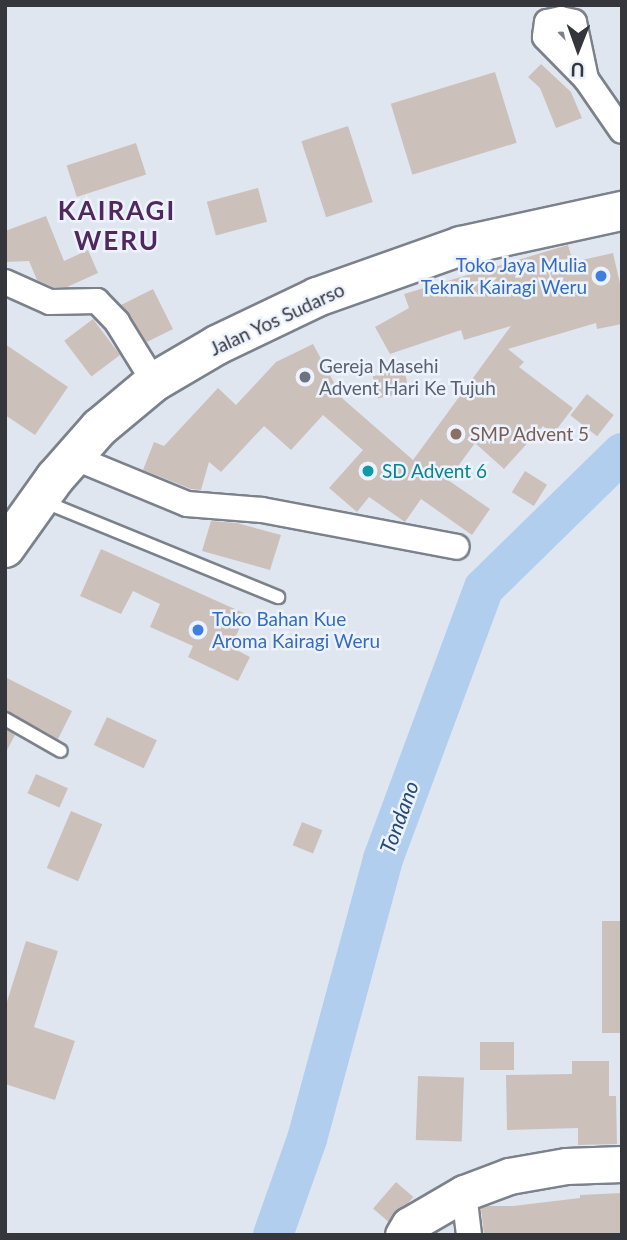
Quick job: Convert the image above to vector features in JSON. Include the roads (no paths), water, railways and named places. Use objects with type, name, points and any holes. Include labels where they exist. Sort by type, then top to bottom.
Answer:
[{"type":"highway","name":"Jalan Yos Sudarso","points":[[5,548],[40,499],[99,428],[154,382],[216,345],[317,297],[461,246],[622,211]]},
{"type":"main road","points":[[403,1235],[409,1225],[464,1193],[509,1177],[543,1170],[622,1164]]},
{"type":"street","points":[[586,79],[622,131]]},
{"type":"street","points":[[5,282],[50,302],[97,301],[117,322],[154,382]]},
{"type":"street","points":[[73,457],[187,504],[262,510],[457,547]]},
{"type":"street","points":[[464,1193],[469,1235]]},
{"type":"lane","points":[[40,499],[278,597]]},
{"type":"lane","points":[[5,719],[61,751]]},
{"type":"waterway","name":"Tondano","points":[[273,1235],[307,1139],[383,859],[484,588],[622,453]]},
{"type":"place","name":"Toko Jaya Mulia Teknik Kairagi Weru","points":[[601,276]]},
{"type":"place","name":"Gereja Masehi Advent Hari Ke Tujuh","points":[[305,377]]},
{"type":"place","name":"SMP Advent 5","points":[[456,434]]},
{"type":"place","name":"SD Advent 6","points":[[368,471]]},
{"type":"place","name":"Toko Bahan Kue Aroma Kairagi Weru","points":[[198,630]]},
{"type":"district","name":"KAIRAGI WERU","points":[[117,226]]}]
